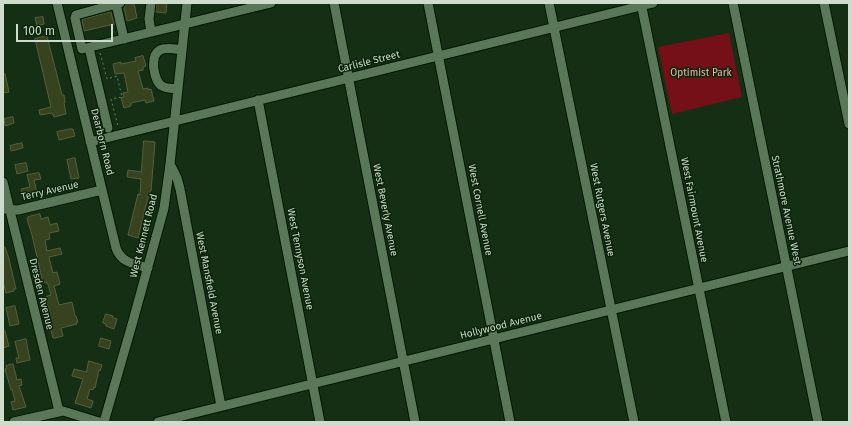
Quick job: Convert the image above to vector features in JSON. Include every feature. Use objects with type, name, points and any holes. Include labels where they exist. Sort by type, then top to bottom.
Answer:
[{"type":"street","name":"Dearborn Road","points":[[57,3],[118,253],[127,262],[148,268]]},
{"type":"street","points":[[151,3],[149,19],[151,32]]},
{"type":"street","name":"West Kennett Road","points":[[104,422],[164,208],[187,3]]},
{"type":"street","points":[[85,49],[271,3]]},
{"type":"street","name":"West Beverly Avenue","points":[[334,3],[415,422]]},
{"type":"street","name":"West Cornell Avenue","points":[[428,3],[510,422]]},
{"type":"street","name":"West Rutgers Avenue","points":[[549,3],[634,422]]},
{"type":"street","name":"Carlisle Street","points":[[90,142],[439,56],[641,4],[653,3]]},
{"type":"street","name":"Strathmore Avenue West","points":[[732,3],[818,422]]},
{"type":"street","points":[[824,3],[849,124]]},
{"type":"street","points":[[108,128],[75,18],[76,15],[118,4],[124,39]]},
{"type":"street","name":"West Fairmount Avenue","points":[[641,4],[726,422]]},
{"type":"street","points":[[178,89],[163,87],[158,83],[153,60],[157,53],[162,49],[182,50]]},
{"type":"street","name":"West Tennyson Avenue","points":[[258,100],[320,422]]},
{"type":"street","name":"West Mansfield Avenue","points":[[170,164],[180,188],[221,406]]},
{"type":"street","name":"Dresden Avenue","points":[[3,182],[6,209],[58,411]]},
{"type":"street","name":"Terry Avenue","points":[[6,209],[18,210],[102,190]]},
{"type":"street","name":"Hollywood Avenue","points":[[158,422],[849,251]]},
{"type":"street","points":[[14,422],[58,411],[64,411],[100,422]]},
{"type":"path","points":[[100,52],[107,79],[117,76],[122,97],[111,99],[118,126]]},
{"type":"green space","name":"Optimist Park","points":[[729,33],[742,97],[672,114],[658,47]]},
{"type":"building","points":[[134,3],[137,18],[127,21],[124,8],[126,4]]},
{"type":"building","points":[[157,3],[167,3],[166,13],[156,12]]},
{"type":"building","points":[[111,12],[114,24],[84,31],[82,20]]},
{"type":"building","points":[[43,17],[44,24],[37,26],[35,18]]},
{"type":"building","points":[[47,36],[65,102],[66,114],[54,117],[52,113],[40,115],[39,110],[51,107],[35,39]]},
{"type":"building","points":[[143,56],[146,66],[143,67],[143,70],[138,71],[143,89],[151,89],[154,101],[146,103],[145,100],[131,103],[131,106],[124,108],[121,98],[124,97],[123,93],[128,92],[124,73],[115,74],[113,64],[136,61],[135,58]]},
{"type":"building","points":[[3,74],[5,74],[9,92],[3,93]]},
{"type":"building","points":[[13,117],[14,123],[5,126],[4,119]]},
{"type":"building","points":[[73,129],[75,136],[59,140],[57,132]]},
{"type":"building","points":[[144,141],[155,142],[151,191],[138,238],[128,235],[138,194],[140,195],[141,179],[127,177],[128,170],[141,172]]},
{"type":"building","points":[[22,143],[23,148],[11,151],[10,146]]},
{"type":"building","points":[[75,158],[79,178],[71,179],[67,160]]},
{"type":"building","points":[[26,163],[28,171],[17,174],[15,165]]},
{"type":"building","points":[[39,173],[41,179],[34,180],[37,193],[22,197],[21,189],[30,187],[27,175]]},
{"type":"building","points":[[40,214],[41,219],[48,217],[50,225],[57,223],[59,231],[49,233],[50,239],[45,240],[47,251],[60,248],[62,254],[49,257],[53,273],[57,272],[60,284],[54,286],[59,305],[72,302],[78,322],[76,322],[77,324],[61,328],[63,336],[55,338],[53,338],[46,312],[49,311],[46,298],[47,296],[51,295],[47,282],[43,283],[27,219],[28,217]]},
{"type":"building","points":[[3,247],[5,247],[9,259],[16,289],[6,293],[3,281]]},
{"type":"building","points":[[15,306],[19,324],[10,326],[6,308]]},
{"type":"building","points":[[106,314],[117,319],[114,329],[103,323]]},
{"type":"building","points":[[5,331],[9,346],[3,348],[3,332]]},
{"type":"building","points":[[101,338],[111,341],[109,349],[99,346]]},
{"type":"building","points":[[26,339],[30,360],[17,363],[16,358],[19,358],[15,342]]},
{"type":"building","points":[[89,361],[102,365],[100,371],[99,370],[95,388],[94,387],[93,390],[90,389],[87,399],[93,401],[91,408],[75,403],[83,379],[72,376],[74,369],[86,372]]},
{"type":"building","points":[[13,364],[17,380],[21,379],[22,385],[19,386],[26,407],[13,410],[11,402],[15,401],[5,369],[7,368],[6,366]]}]
